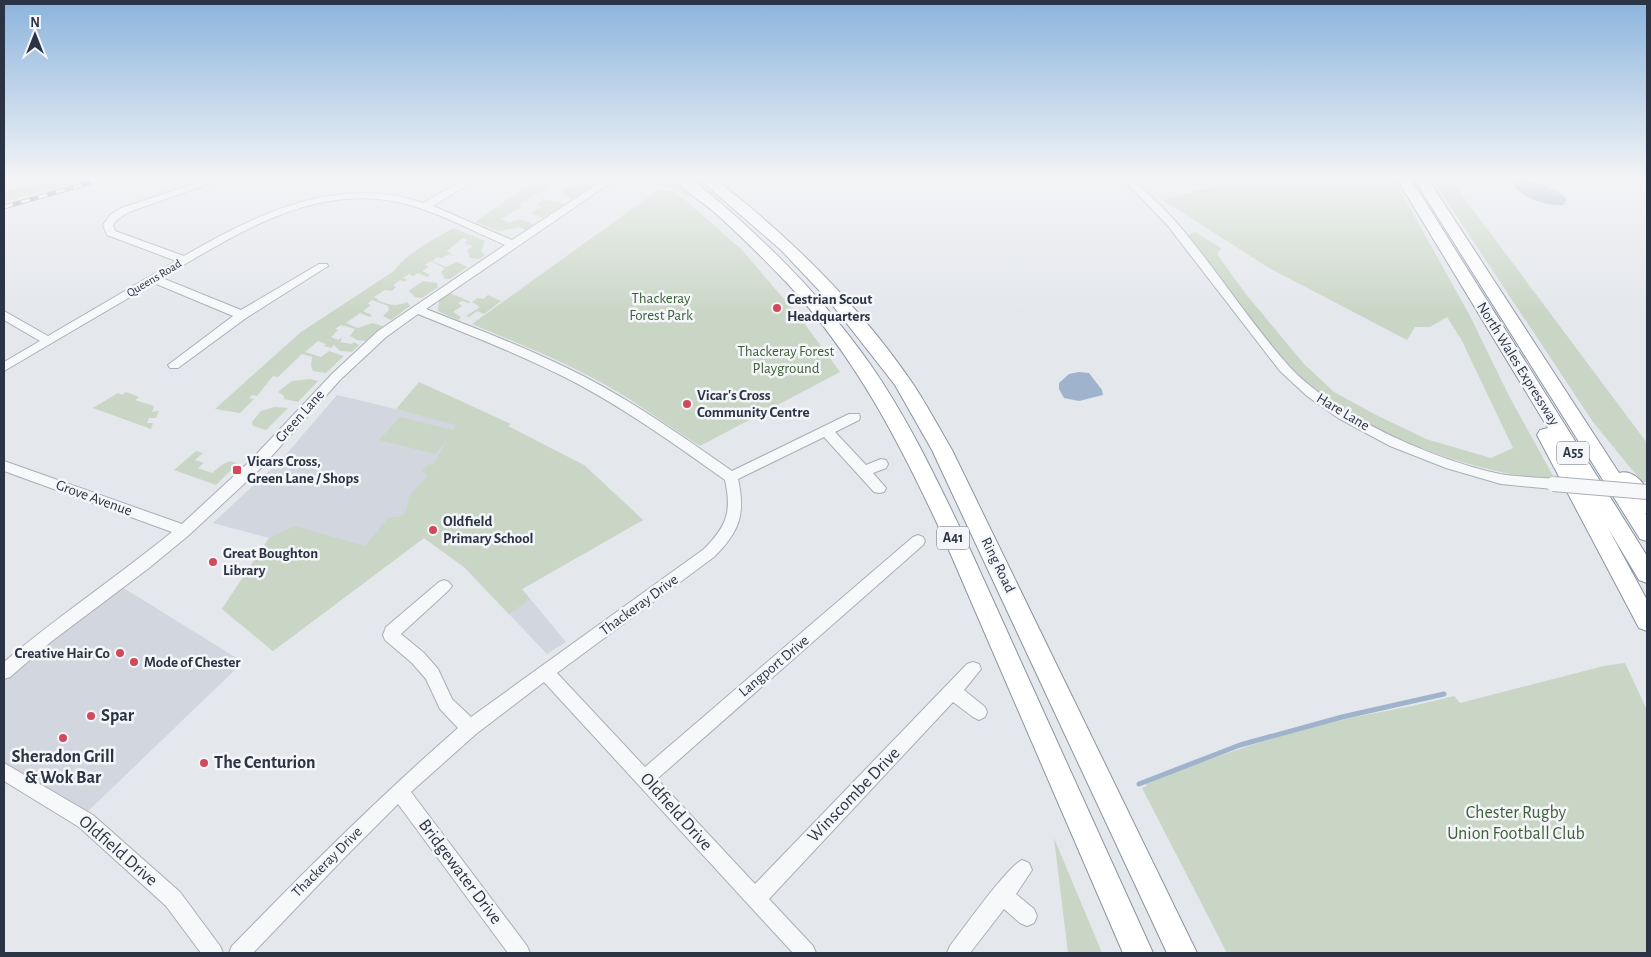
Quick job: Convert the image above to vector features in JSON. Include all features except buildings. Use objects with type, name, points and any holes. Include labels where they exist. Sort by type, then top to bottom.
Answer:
[{"type":"highway","name":"Ring Road","points":[[735,224],[796,285],[839,336],[884,401],[920,468],[959,550],[1138,953]]},
{"type":"highway","name":"Ring Road","points":[[760,224],[808,268],[854,320],[902,381],[946,459],[1182,953]]},
{"type":"highway","name":"North Wales Expressway","points":[[1431,224],[1647,574]]},
{"type":"highway","name":"North Wales Expressway","points":[[1450,224],[1647,534]]},
{"type":"highway","points":[[1498,332],[1522,388],[1647,621]]},
{"type":"highway","points":[[1559,395],[1647,506]]},
{"type":"street","points":[[109,224],[111,233],[184,260]]},
{"type":"street","name":"Queens Road","points":[[4,367],[184,260],[250,224]]},
{"type":"street","name":"Queens Road","points":[[463,224],[511,244]]},
{"type":"street","name":"Green Lane","points":[[4,672],[46,636],[144,564],[184,531],[255,466],[351,362],[382,334],[543,224]]},
{"type":"street","name":"Hare Lane","points":[[1172,224],[1284,368],[1311,393],[1343,415],[1396,443],[1451,464],[1501,479],[1647,492]]},
{"type":"street","points":[[174,365],[242,314],[323,266]]},
{"type":"street","points":[[154,279],[242,314]]},
{"type":"street","points":[[416,309],[526,353],[586,382],[648,420],[731,477],[854,416]]},
{"type":"street","points":[[4,315],[48,342]]},
{"type":"street","points":[[826,431],[878,488]]},
{"type":"street","points":[[863,472],[881,464]]},
{"type":"street","name":"Grove Avenue","points":[[4,466],[184,531]]},
{"type":"street","name":"Thackeray Drive","points":[[239,953],[339,849],[399,791],[470,728],[709,553],[724,538],[734,521],[737,508],[731,477]]},
{"type":"street","name":"Langport Drive","points":[[645,778],[788,652],[846,605],[909,558],[918,541]]},
{"type":"street","points":[[444,586],[392,632],[394,639],[418,658],[432,674],[446,704],[470,728]]},
{"type":"street","name":"Winscombe Drive","points":[[756,898],[973,669]]},
{"type":"street","name":"Oldfield Drive","points":[[545,672],[806,953]]},
{"type":"street","points":[[952,691],[979,712]]},
{"type":"street","name":"Oldfield Drive","points":[[4,771],[86,821],[173,899],[212,953]]},
{"type":"street","name":"Bridgewater Drive","points":[[399,791],[520,953]]},
{"type":"street","points":[[957,953],[1022,870]]},
{"type":"street","points":[[1002,895],[1027,916]]},
{"type":"shaded area","name":"Oldfield Primary School","points":[[337,395],[455,423],[584,465],[643,520],[522,589],[566,642],[547,654],[464,567],[424,538],[273,651],[222,609],[269,538],[213,523],[283,458]]},
{"type":"shaded area","points":[[117,584],[243,662],[82,817],[4,771],[4,672],[46,636]]},
{"type":"green space","points":[[479,224],[533,225],[525,230],[520,227],[498,231]]},
{"type":"green space","name":"Thackeray Forest Park","points":[[612,224],[712,224],[742,250],[801,319],[840,372],[700,446],[633,401],[591,377],[472,324]]},
{"type":"green space","points":[[1200,224],[1419,224],[1470,316],[1509,396],[1556,481],[1488,469],[1419,447],[1385,432],[1324,396],[1298,374],[1268,342],[1187,236],[1195,232],[1221,248],[1217,254],[1245,293],[1304,364],[1334,392],[1426,439],[1491,458],[1513,448],[1461,339],[1447,317],[1430,327],[1415,327],[1407,340],[1269,268]]},
{"type":"green space","points":[[1462,224],[1483,224],[1647,443],[1647,482],[1642,482],[1593,422]]},
{"type":"green space","points":[[453,228],[485,241],[481,252],[485,255],[480,259],[470,258],[467,250],[473,246],[464,243],[468,240],[463,238],[447,251],[454,256],[449,254],[442,258],[437,257],[432,261],[446,267],[457,262],[467,267],[450,279],[445,279],[441,272],[445,268],[430,261],[425,265],[429,267],[422,271],[430,275],[427,277],[418,273],[413,276],[409,274],[403,278],[407,280],[404,282],[400,280],[393,285],[396,287],[392,291],[385,290],[374,297],[388,304],[396,305],[407,302],[410,306],[391,320],[383,316],[389,310],[388,306],[372,300],[367,304],[371,305],[363,311],[372,315],[370,317],[360,313],[346,323],[358,328],[372,323],[383,326],[365,341],[357,340],[350,336],[355,329],[341,325],[335,329],[338,330],[331,337],[338,340],[341,338],[340,342],[351,344],[354,342],[359,345],[352,352],[340,351],[334,345],[331,348],[324,346],[326,344],[318,341],[305,352],[321,357],[329,351],[344,356],[326,373],[313,371],[311,366],[312,357],[302,354],[278,377],[273,376],[257,396],[252,395],[249,398],[254,399],[240,413],[215,409],[301,332],[394,271],[421,247]]},
{"type":"green space","points":[[423,281],[437,283],[438,287],[422,298],[415,297],[409,291]]},
{"type":"green space","points":[[450,293],[471,302],[462,301],[458,303],[462,306],[453,312],[461,317],[458,320],[438,311],[439,301]]},
{"type":"green space","points":[[488,295],[501,301],[484,314],[477,311],[469,317],[466,316],[480,307],[472,302],[478,298],[483,299]]},
{"type":"green space","points":[[310,379],[318,381],[298,402],[284,399],[284,396],[278,392],[292,381]]},
{"type":"green space","name":"Oldfield Primary School","points":[[419,382],[511,424],[508,426],[584,465],[643,520],[522,589],[530,599],[509,614],[464,567],[424,538],[273,651],[222,609],[269,538],[295,526],[365,546],[388,518],[399,517],[406,512],[409,496],[428,475],[422,471],[429,464],[433,465],[447,441],[435,454],[379,440],[400,417],[453,430],[456,425],[396,409]]},
{"type":"green space","points":[[126,392],[139,397],[135,400],[154,406],[152,412],[159,411],[156,418],[149,418],[147,423],[153,423],[151,429],[93,408],[118,393],[122,395]]},
{"type":"green space","points":[[275,407],[288,408],[266,430],[253,426],[252,422],[261,411]]},
{"type":"green space","points":[[196,451],[203,453],[195,460],[204,463],[198,468],[212,473],[227,462],[237,464],[216,485],[174,470]]},
{"type":"green space","name":"Chester Rugby Union Football Club","points":[[1625,663],[1647,710],[1647,953],[1227,953],[1142,788],[1147,786],[1145,783],[1267,740],[1308,728],[1454,696],[1460,703],[1604,666]]},
{"type":"green space","points":[[1054,838],[1102,953],[1068,953]]},
{"type":"water","points":[[1089,373],[1102,390],[1103,395],[1079,401],[1064,398],[1059,389],[1059,383],[1069,374]]},
{"type":"waterway","points":[[1139,784],[1240,745],[1342,717],[1444,694]]},
{"type":"place","name":"Cestrian Scout Headquarters","points":[[777,308]]},
{"type":"place","name":"Vicar's Cross Community Centre","points":[[687,404]]},
{"type":"place","name":"Vicars Cross, Green Lane / Shops","points":[[237,470]]},
{"type":"place","name":"Oldfield Primary School","points":[[433,530]]},
{"type":"place","name":"Great Boughton Library","points":[[213,562]]},
{"type":"place","name":"Creative Hair Co","points":[[120,653]]},
{"type":"place","name":"Mode of Chester","points":[[134,662]]},
{"type":"place","name":"Spar","points":[[91,716]]},
{"type":"place","name":"Sheradon Grill & Wok Bar","points":[[63,738]]},
{"type":"place","name":"The Centurion","points":[[204,763]]},
{"type":"park label","name":"Thackeray Forest Playground","points":[[786,360]]}]
